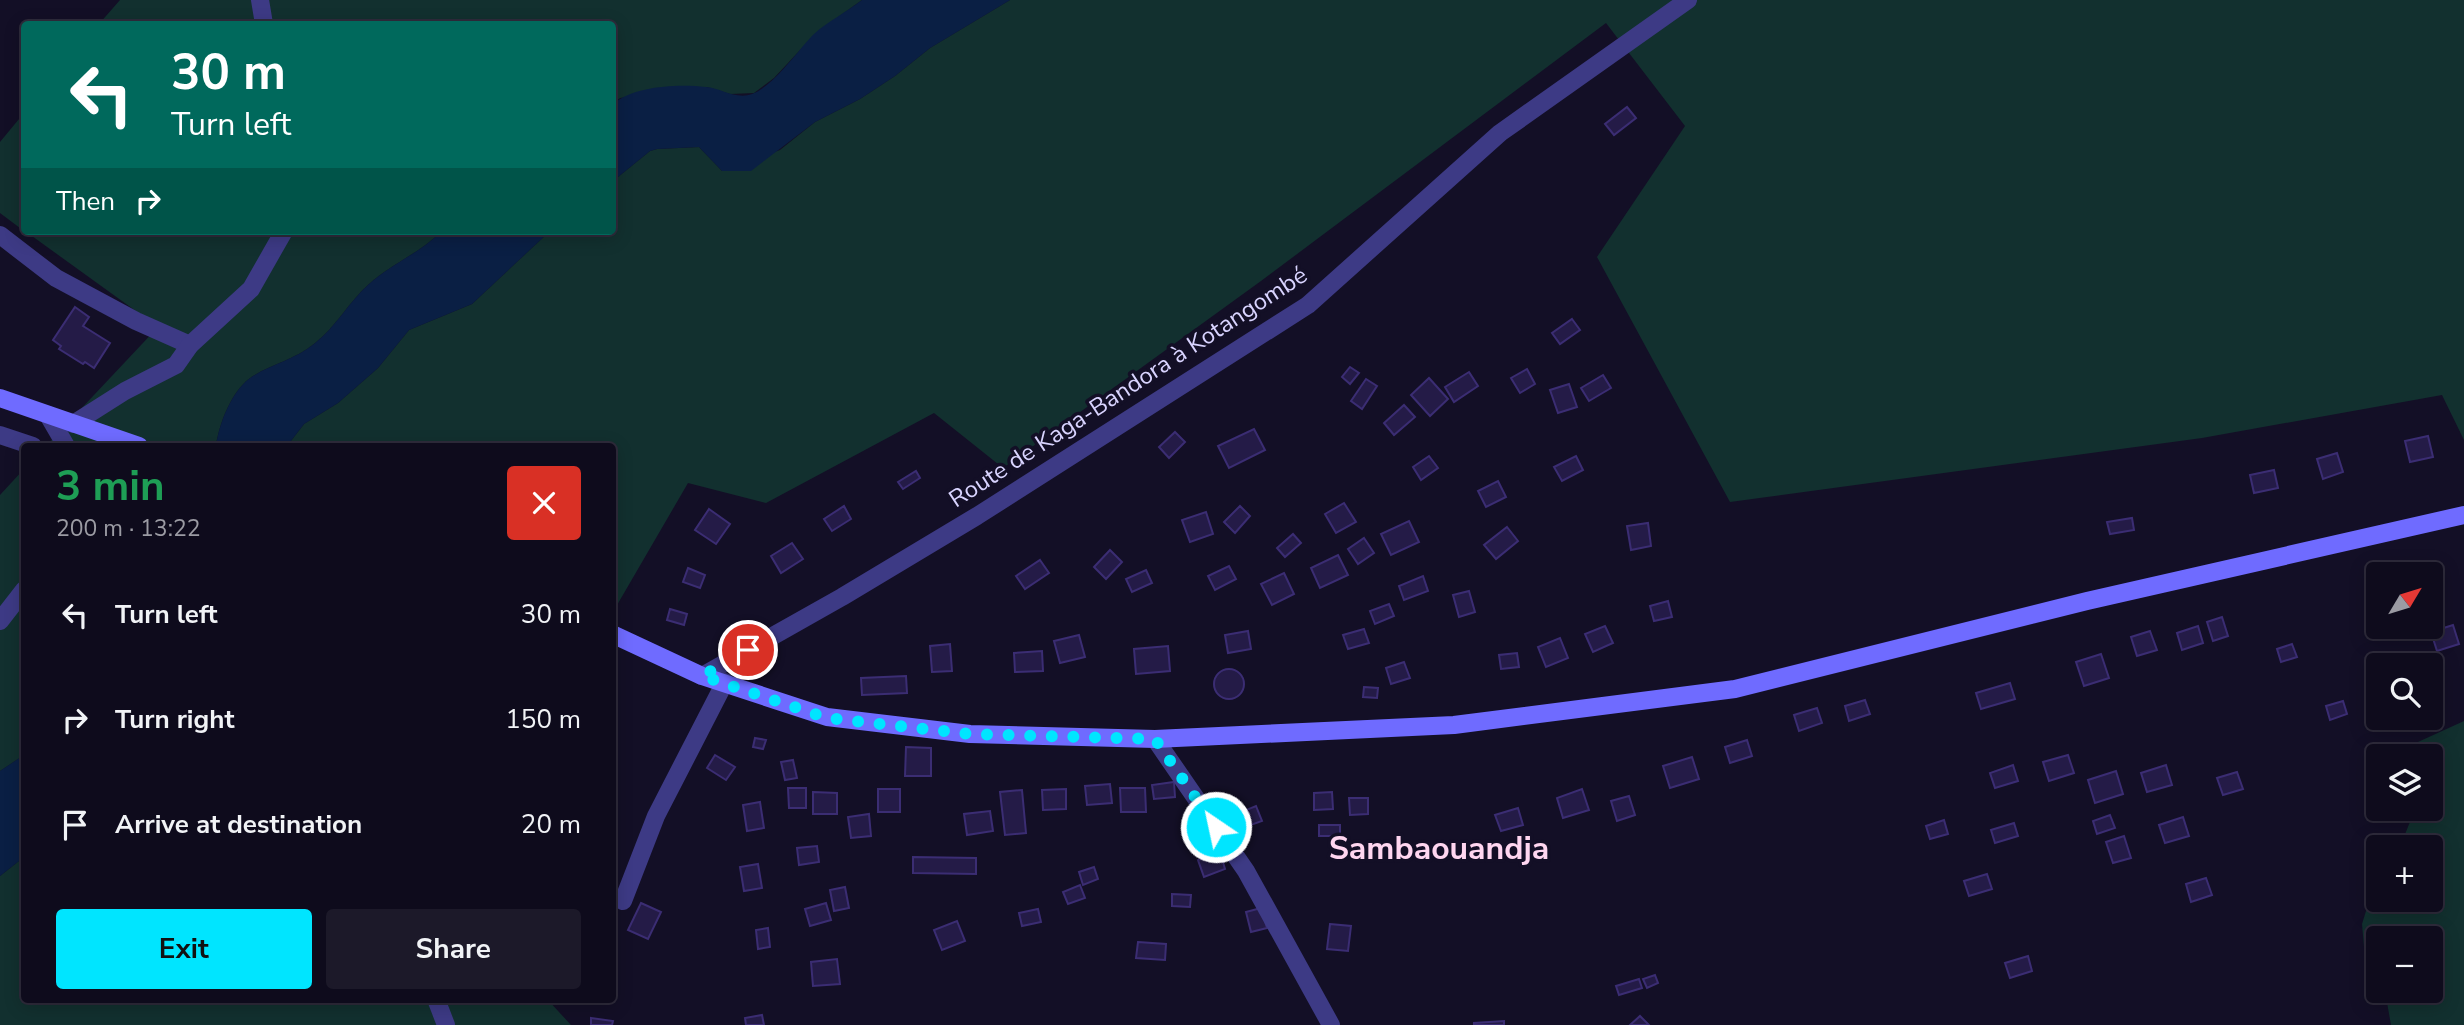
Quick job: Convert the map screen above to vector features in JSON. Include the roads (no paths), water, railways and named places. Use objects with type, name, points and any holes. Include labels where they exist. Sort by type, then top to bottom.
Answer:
[{"type":"main road","points":[[0,398],[130,443]]},
{"type":"main road","points":[[616,636],[702,676],[827,718],[970,734],[1155,739],[1454,725],[1735,689],[2087,601],[2464,515]]},
{"type":"street","points":[[260,0],[264,21]]},
{"type":"street","name":"Route de Kaga-Bandora à Kotangombé","points":[[702,676],[842,597],[977,516],[1308,305],[1500,133],[1689,0]]},
{"type":"street","points":[[0,235],[56,278],[136,321],[190,345]]},
{"type":"street","points":[[73,424],[125,391],[176,365],[190,345],[251,289],[282,235]]},
{"type":"street","points":[[48,415],[60,443]]},
{"type":"street","points":[[0,435],[24,443]]},
{"type":"street","points":[[0,621],[21,594]]},
{"type":"street","points":[[623,901],[656,816],[724,682]]},
{"type":"street","points":[[1155,739],[1246,871],[1331,1025]]},
{"type":"street","points":[[438,1003],[446,1025]]},
{"type":"water","points":[[862,0],[1010,0],[930,48],[860,99],[815,122],[751,171],[722,171],[699,147],[657,149],[650,151],[616,179],[616,102],[633,93],[670,86],[706,87],[740,96],[752,94],[777,76],[819,29]]},
{"type":"water","points":[[437,235],[546,235],[472,304],[409,330],[378,368],[338,403],[304,424],[289,443],[217,443],[228,408],[246,382],[314,344],[368,285]]},
{"type":"water","points":[[21,757],[21,859],[0,876],[0,771]]},
{"type":"district","name":"Sambaouandja","points":[[1439,848]]}]
